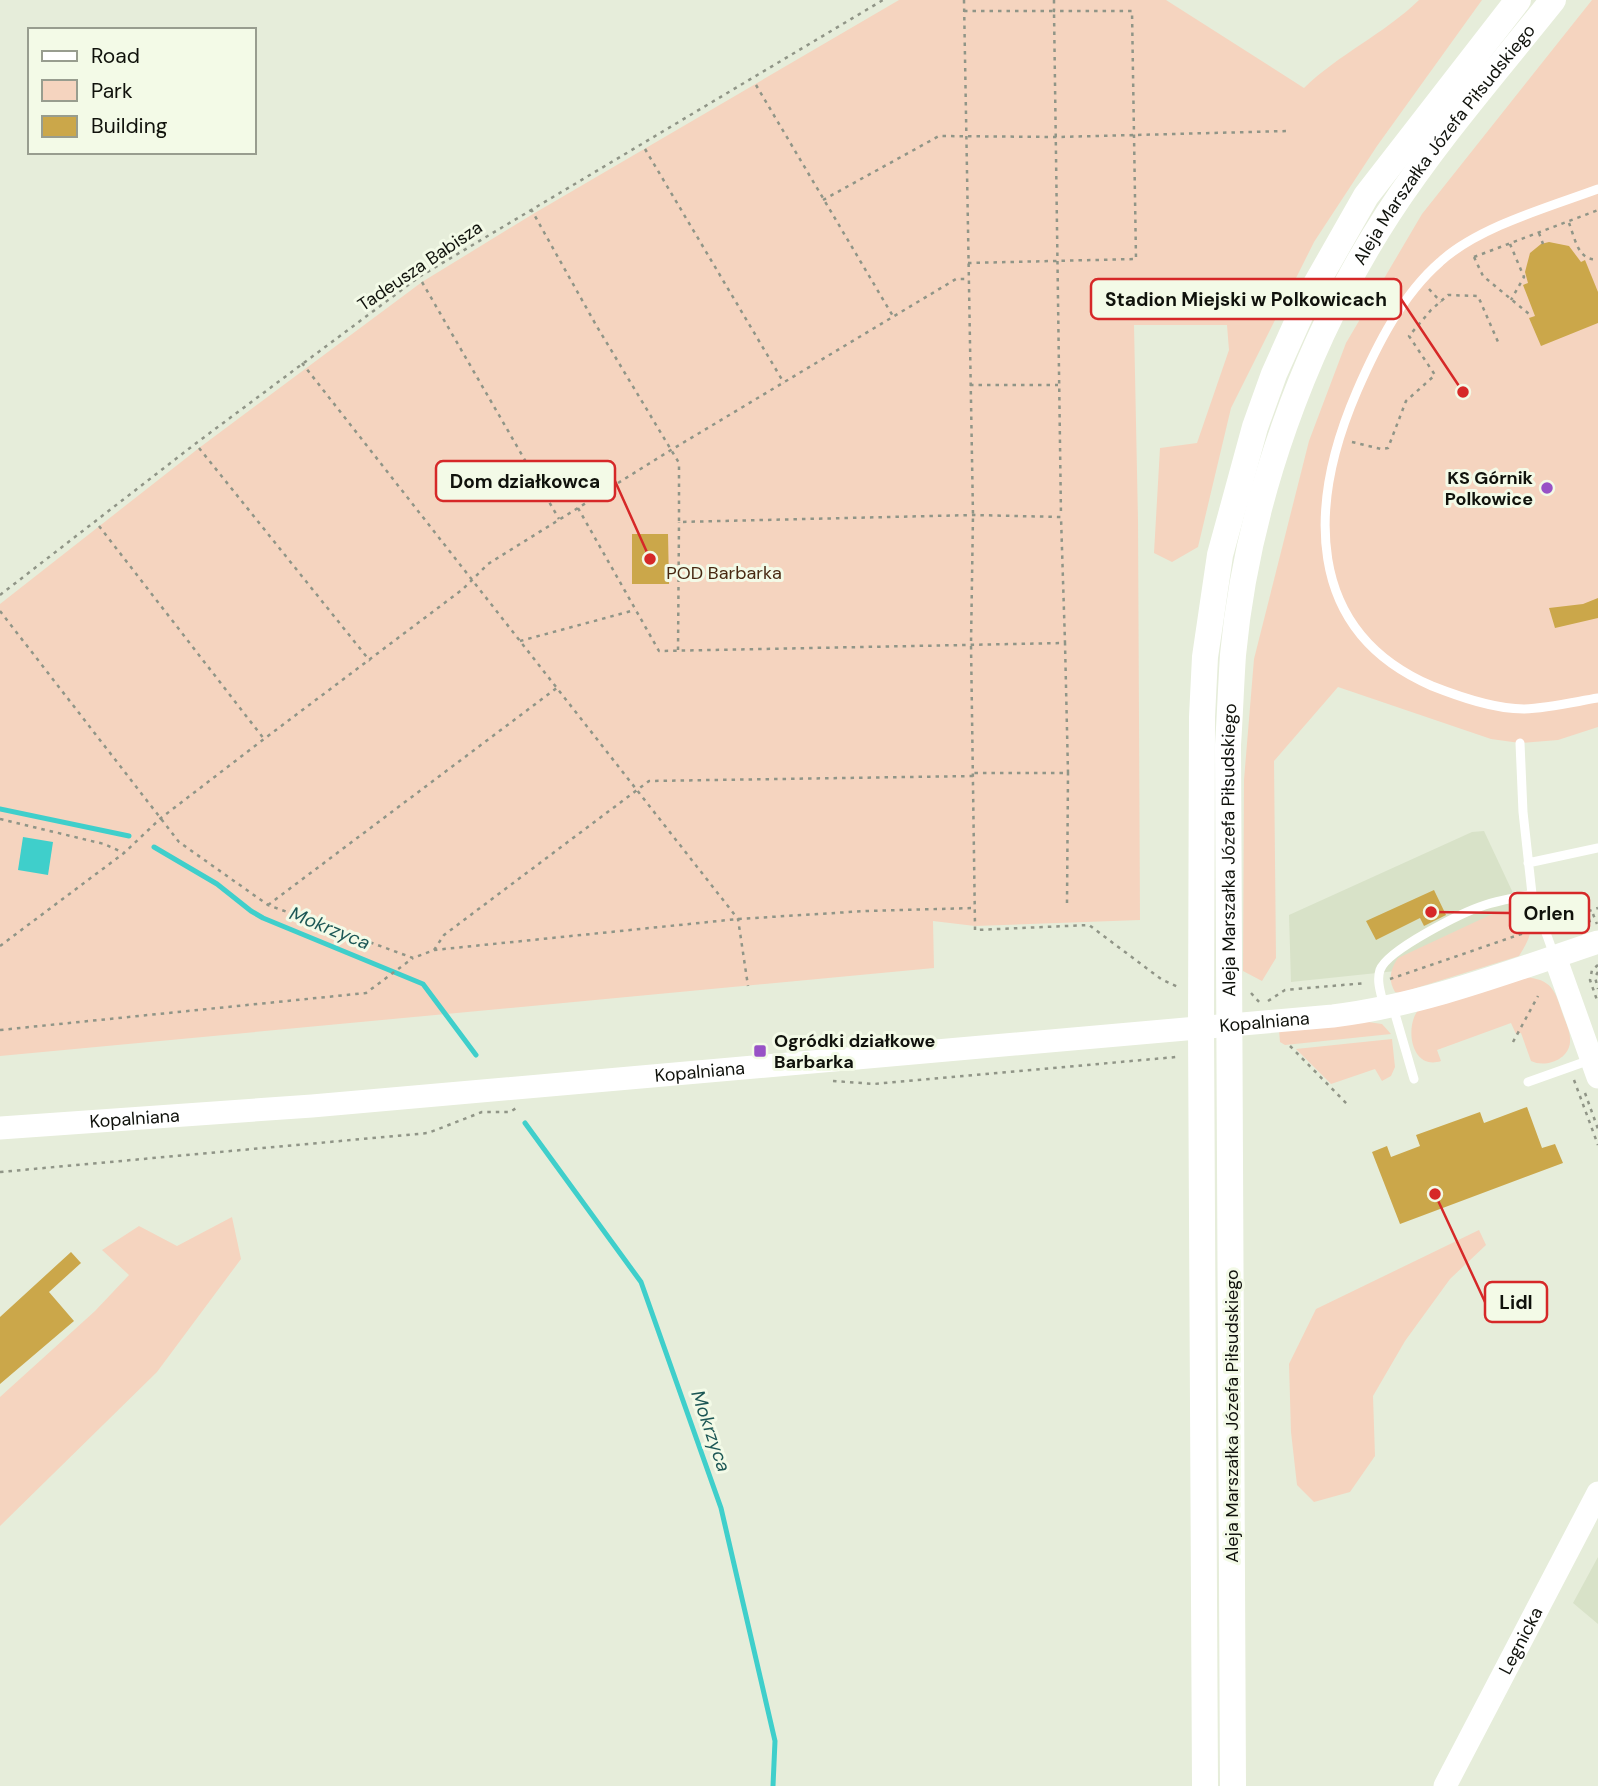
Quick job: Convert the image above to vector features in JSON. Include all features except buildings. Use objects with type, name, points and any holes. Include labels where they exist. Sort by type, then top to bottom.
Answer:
[{"type":"main road","name":"Aleja Marszałka Józefa Piłsudskiego","points":[[1205,1786],[1202,717],[1205,657],[1220,555],[1255,427],[1308,298],[1366,196],[1518,0]]},
{"type":"main road","name":"Aleja Marszałka Józefa Piłsudskiego","points":[[1233,1786],[1228,745],[1233,653],[1249,554],[1264,493],[1300,384],[1334,305],[1388,214],[1436,147],[1553,0]]},
{"type":"street","name":"Kopalniana","points":[[0,1128],[312,1106],[1324,1017],[1389,1008],[1598,942]]},
{"type":"street","points":[[1555,957],[1583,1067]]},
{"type":"street","name":"Legnicka","points":[[1445,1786],[1598,1493]]},
{"type":"lane","points":[[1598,189],[1467,242],[1442,259],[1424,277],[1373,355],[1339,439],[1324,509],[1326,548],[1337,593],[1356,629],[1393,664],[1416,679],[1468,699],[1522,709],[1598,698]]},
{"type":"lane","points":[[1520,743],[1532,894],[1555,957]]},
{"type":"lane","points":[[1528,863],[1598,848]]},
{"type":"lane","points":[[1414,1079],[1378,981],[1381,968],[1388,958],[1420,936],[1483,906],[1532,894]]},
{"type":"lane","points":[[1528,1082],[1583,1067]]},
{"type":"path","name":"Tadeusza Babisza","points":[[0,595],[94,520],[419,276],[883,0]]},
{"type":"path","points":[[964,0],[973,515],[971,644],[975,930],[1089,925],[1161,979],[1186,991]]},
{"type":"path","points":[[1054,0],[1068,773],[1067,903]]},
{"type":"path","points":[[964,11],[1132,11],[1135,134],[1136,259],[968,263]]},
{"type":"path","points":[[756,85],[894,318]]},
{"type":"path","points":[[823,200],[939,136],[1058,137],[1288,131]]},
{"type":"path","points":[[645,149],[784,383]]},
{"type":"path","points":[[530,209],[679,463],[678,650]]},
{"type":"path","points":[[1474,257],[1598,210]]},
{"type":"path","points":[[1568,221],[1582,256],[1590,260],[1598,259]]},
{"type":"path","points":[[1539,233],[1543,244]]},
{"type":"path","points":[[1467,242],[1483,276],[1529,314]]},
{"type":"path","points":[[1510,244],[1524,277],[1511,300]]},
{"type":"path","points":[[0,946],[124,853],[161,818],[370,661],[472,580],[488,564],[671,450],[956,279],[968,278]]},
{"type":"path","points":[[422,282],[559,520]]},
{"type":"path","points":[[1339,439],[1381,449],[1388,448],[1406,401],[1435,375],[1409,336],[1448,295],[1478,296],[1498,342]]},
{"type":"path","points":[[302,363],[738,919],[747,986]]},
{"type":"path","points":[[970,385],[1059,385]]},
{"type":"path","points":[[199,448],[370,661]]},
{"type":"path","points":[[578,508],[659,651],[1065,643]]},
{"type":"path","points":[[679,522],[973,515],[1062,517]]},
{"type":"path","points":[[99,526],[264,739]]},
{"type":"path","points":[[520,641],[636,610]]},
{"type":"path","points":[[0,611],[179,842],[268,905],[413,958]]},
{"type":"path","points":[[268,905],[558,687]]},
{"type":"path","points":[[434,950],[444,935],[649,781],[1068,773]]},
{"type":"path","points":[[0,819],[104,844],[124,853]]},
{"type":"path","points":[[0,1030],[366,993],[413,958],[434,950],[738,919],[974,908]]},
{"type":"path","points":[[1247,988],[1263,1006],[1285,990],[1378,981],[1598,908]]},
{"type":"path","points":[[1593,914],[1598,927]]},
{"type":"path","points":[[1598,965],[1590,973],[1598,1003]]},
{"type":"path","points":[[1598,972],[1595,981],[1598,989]]},
{"type":"path","points":[[1513,1042],[1538,996]]},
{"type":"path","points":[[1290,1046],[1347,1104]]},
{"type":"path","points":[[821,1080],[874,1084],[1176,1056]]},
{"type":"path","points":[[1583,1067],[1598,1129]]},
{"type":"path","points":[[1583,1067],[1598,1145]]},
{"type":"path","points":[[0,1172],[428,1133],[482,1112],[510,1112],[521,1106]]},
{"type":"shaded area","points":[[1484,831],[1528,925],[1396,971],[1291,982],[1289,915],[1472,832]]},
{"type":"shaded area","points":[[1598,1557],[1598,1624],[1573,1603]]},
{"type":"green space","name":"POD Barbarka","points":[[899,0],[1166,0],[1304,88],[1419,0],[1482,0],[1377,146],[1314,242],[1231,408],[1198,547],[1172,562],[1154,553],[1160,448],[1197,443],[1229,350],[1227,325],[1134,325],[1140,920],[975,926],[933,921],[934,968],[0,1056],[0,604],[199,448],[422,282]]},
{"type":"green space","points":[[1592,0],[1598,0],[1598,727],[1558,740],[1520,743],[1491,739],[1338,687],[1274,761],[1276,958],[1262,981],[1243,971],[1244,780],[1254,659],[1309,441],[1346,343],[1422,214]]},
{"type":"green space","points":[[1513,909],[1525,911],[1531,928],[1519,956],[1400,993],[1395,992],[1391,975],[1398,958],[1490,915]]},
{"type":"green space","points":[[1523,977],[1546,983],[1557,999],[1570,1039],[1569,1048],[1561,1058],[1543,1064],[1531,1061],[1521,1033],[1516,1034],[1511,1023],[1437,1050],[1441,1061],[1431,1062],[1417,1053],[1411,1036],[1414,1017],[1419,1009]]},
{"type":"green space","points":[[1361,1021],[1382,1024],[1391,1034],[1285,1045],[1280,1042],[1279,1030]]},
{"type":"green space","points":[[1392,1039],[1395,1067],[1391,1076],[1382,1081],[1375,1069],[1331,1084],[1296,1049]]},
{"type":"green space","points":[[232,1217],[241,1259],[157,1372],[0,1526],[0,1397],[95,1311],[129,1275],[102,1250],[139,1226],[177,1246]]},
{"type":"green space","points":[[1479,1230],[1486,1245],[1450,1279],[1405,1341],[1373,1396],[1375,1456],[1350,1492],[1314,1502],[1297,1485],[1291,1432],[1289,1364],[1316,1309]]},
{"type":"water","points":[[23,837],[53,842],[48,875],[18,870]]},
{"type":"waterway","name":"Mokrzyca","points":[[0,809],[129,836]]},
{"type":"waterway","name":"Mokrzyca","points":[[154,847],[217,884],[263,918],[423,984],[476,1055]]},
{"type":"waterway","name":"Mokrzyca","points":[[525,1123],[641,1282],[721,1508],[775,1741],[773,1786]]},
{"type":"place","name":"Stadion Miejski w Polkowicach","points":[[1463,392]]},
{"type":"place","name":"KS Górnik Polkowice","points":[[1547,488]]},
{"type":"place","name":"Dom działkowca","points":[[650,559]]},
{"type":"place","name":"Orlen","points":[[1431,912]]},
{"type":"place","name":"Ogródki działkowe Barbarka","points":[[760,1051]]},
{"type":"place","name":"Lidl","points":[[1435,1194]]}]
